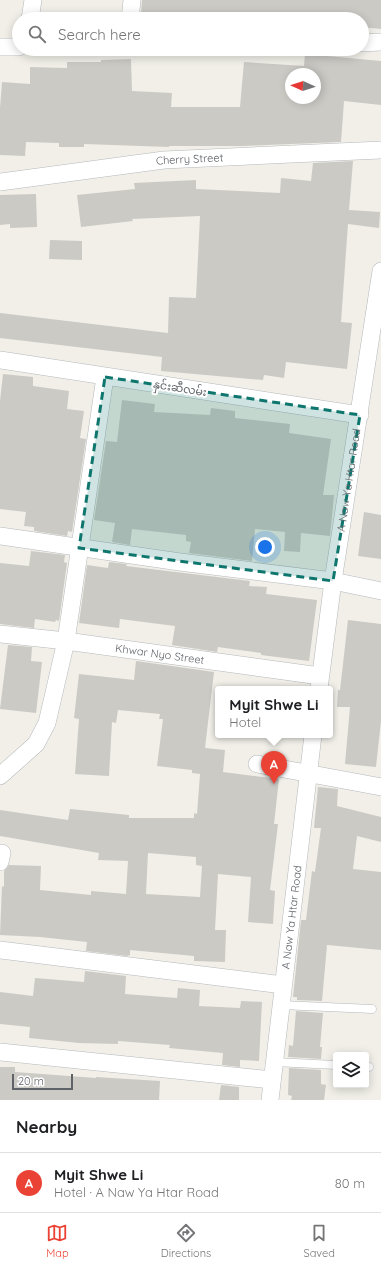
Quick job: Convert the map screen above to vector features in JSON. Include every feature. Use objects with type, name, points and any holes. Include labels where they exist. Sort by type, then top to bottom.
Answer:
[{"type":"street","points":[[31,12],[33,0]]},
{"type":"street","points":[[131,12],[132,0]]},
{"type":"street","points":[[369,43],[381,42]]},
{"type":"street","points":[[0,47],[12,47]]},
{"type":"street","name":"Cherry Street","points":[[0,182],[164,160],[381,150]]},
{"type":"street","name":"A Naw Ya Htar Road","points":[[319,682],[381,271]]},
{"type":"street","name":"နှင်းဆီလမ်း","points":[[0,360],[360,416]]},
{"type":"street","points":[[0,776],[36,744],[47,723],[66,641],[105,377]]},
{"type":"street","points":[[0,536],[333,582],[381,591]]},
{"type":"street","name":"Khwar Nyo Street","points":[[0,634],[66,641],[319,682]]},
{"type":"street","name":"A Naw Ya Htar Road","points":[[270,1100],[313,738]]},
{"type":"street","points":[[257,764],[381,788]]},
{"type":"street","points":[[0,950],[283,985]]},
{"type":"street","points":[[0,1052],[272,1080]]},
{"type":"lane","points":[[281,1004],[372,1009]]},
{"type":"lane","points":[[274,1062],[333,1065]]},
{"type":"highlighted area","points":[[105,377],[360,415],[333,581],[79,548]]},
{"type":"building","points":[[142,0],[381,0],[381,29],[369,28],[369,12],[141,12]]},
{"type":"building","points":[[305,56],[327,56],[381,61],[381,105],[344,101],[341,142],[169,147],[84,144],[84,147],[59,147],[59,143],[26,142],[25,156],[0,155],[0,108],[2,82],[30,84],[30,67],[67,68],[67,62],[101,62],[101,60],[131,59],[132,91],[172,93],[171,107],[240,107],[244,62],[304,66]]},
{"type":"building","points":[[353,161],[349,210],[380,212],[379,228],[348,224],[341,322],[352,323],[347,369],[286,362],[284,378],[264,375],[263,380],[161,371],[162,357],[0,338],[0,313],[168,333],[169,297],[196,298],[200,216],[132,219],[133,221],[81,227],[77,195],[135,189],[134,183],[196,180],[196,189],[280,193],[281,178],[311,181],[313,163]]},
{"type":"building","points":[[36,194],[37,227],[10,228],[10,224],[0,225],[0,195]]},
{"type":"building","points":[[50,240],[82,241],[82,260],[49,259]]},
{"type":"building","points":[[3,374],[33,377],[33,386],[69,391],[67,409],[84,411],[80,438],[86,439],[72,532],[68,531],[67,536],[34,531],[34,527],[24,526],[26,512],[0,509],[0,401]]},
{"type":"building","points":[[122,400],[155,404],[154,412],[210,415],[211,408],[235,411],[235,418],[290,424],[289,433],[331,439],[323,495],[334,495],[330,536],[301,533],[300,552],[284,551],[285,532],[255,529],[252,561],[189,553],[191,542],[186,541],[186,535],[132,529],[130,545],[112,542],[115,523],[94,520],[106,441],[117,442]]},
{"type":"building","points":[[364,512],[381,515],[381,559],[358,556]]},
{"type":"building","points":[[31,551],[65,555],[64,562],[67,563],[59,621],[56,620],[55,622],[35,619],[34,628],[0,624],[0,563],[29,566]]},
{"type":"building","points":[[109,562],[127,564],[126,566],[250,581],[249,586],[267,587],[266,594],[317,600],[309,661],[261,655],[261,653],[218,647],[217,652],[172,645],[175,626],[120,619],[119,628],[79,623],[87,565],[108,568]]},
{"type":"building","points":[[348,620],[381,624],[381,721],[376,767],[345,764],[350,707],[337,707]]},
{"type":"building","points":[[8,645],[32,647],[31,661],[42,662],[36,713],[0,709]]},
{"type":"building","points":[[136,661],[214,672],[205,748],[225,750],[223,772],[279,779],[274,824],[278,824],[270,890],[275,891],[273,924],[248,922],[251,877],[218,874],[215,930],[226,930],[225,962],[194,961],[194,956],[130,950],[130,955],[127,956],[86,951],[87,942],[40,937],[0,935],[2,886],[4,887],[4,871],[9,865],[41,866],[40,890],[91,895],[91,891],[126,894],[128,861],[98,860],[99,853],[0,836],[0,810],[68,820],[70,809],[129,815],[129,818],[194,818],[194,813],[197,814],[200,774],[192,773],[192,770],[157,766],[163,719],[159,719],[160,714],[118,710],[116,723],[112,722],[109,776],[75,774],[79,719],[74,718],[79,674],[134,680]],"holes":[[[148,853],[196,857],[196,865],[202,866],[200,897],[146,894]]]},
{"type":"building","points":[[318,787],[338,789],[337,806],[381,817],[381,842],[357,836],[353,869],[381,872],[381,950],[327,945],[322,1001],[297,1000],[297,997],[293,997],[301,920],[306,920],[312,871],[315,872],[321,828],[314,828]]},
{"type":"building","points":[[85,971],[126,976],[125,994],[177,998],[178,988],[200,990],[199,1006],[240,1008],[241,1001],[262,1002],[259,1061],[240,1060],[240,1067],[222,1065],[223,1053],[169,1048],[170,1045],[118,1041],[118,1044],[79,1043],[29,1038],[30,1027],[0,1024],[0,992],[33,996],[35,978],[84,982]]},
{"type":"building","points":[[296,1011],[323,1013],[320,1047],[322,1047],[321,1059],[288,1057],[289,1045],[293,1046]]},
{"type":"building","points":[[0,1067],[15,1067],[15,1072],[160,1081],[159,1100],[0,1100]]},
{"type":"building","points":[[289,1068],[321,1070],[321,1084],[326,1085],[324,1100],[291,1100],[292,1096],[288,1095]]},
{"type":"building","points":[[221,1085],[239,1087],[239,1100],[219,1100]]},
{"type":"place","name":"Myit Shwe Li","points":[[274,784]]}]
